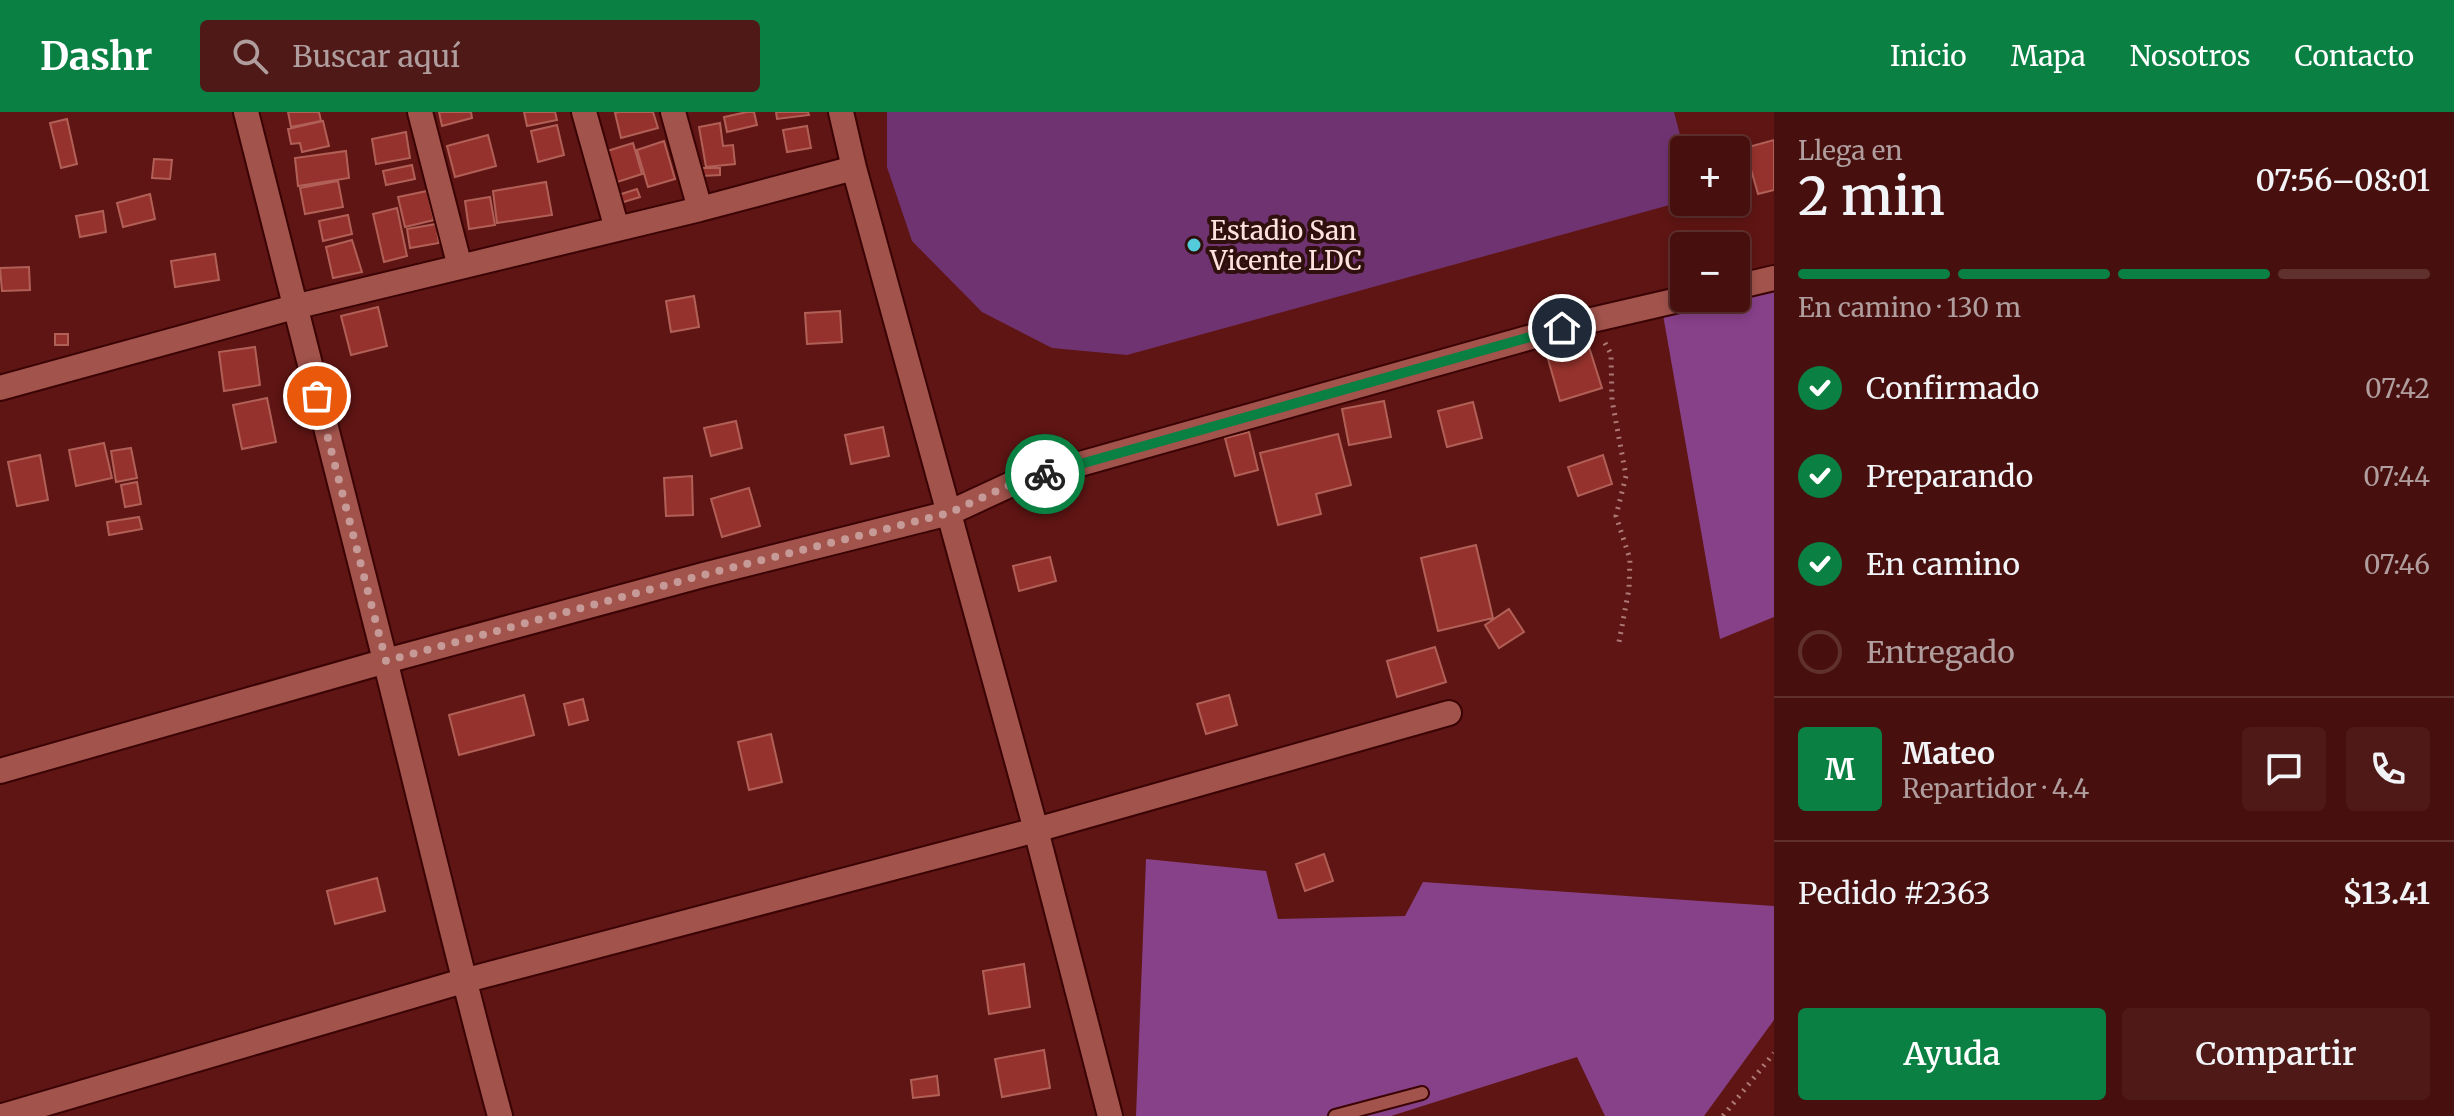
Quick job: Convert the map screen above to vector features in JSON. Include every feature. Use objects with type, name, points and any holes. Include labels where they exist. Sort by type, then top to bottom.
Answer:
[{"type":"street","points":[[246,112],[386,661],[463,981],[500,1116]]},
{"type":"street","points":[[420,112],[460,267]]},
{"type":"street","points":[[584,112],[617,229]]},
{"type":"street","points":[[673,112],[700,209]]},
{"type":"street","points":[[841,112],[1036,830],[1110,1116]]},
{"type":"street","points":[[0,388],[294,307],[700,209],[854,168]]},
{"type":"street","points":[[1750,284],[1774,278]]},
{"type":"street","points":[[0,771],[386,661],[703,575],[949,513],[1016,482],[1592,320],[1670,302]]},
{"type":"street","points":[[3,1116],[463,981],[1036,830],[1449,713]]},
{"type":"lane","points":[[1335,1116],[1422,1093]]},
{"type":"path","points":[[1592,320],[1611,354],[1612,400],[1626,476],[1616,516],[1630,559],[1629,589],[1619,642]]},
{"type":"path","points":[[1723,1116],[1774,1053]]},
{"type":"shaded area","points":[[887,112],[1674,112],[1680,136],[1670,136],[1670,205],[1127,355],[1052,348],[982,312],[912,241],[887,167]]},
{"type":"shaded area","points":[[1774,280],[1774,617],[1720,639],[1662,309],[1670,307],[1670,312],[1750,312],[1750,291]]},
{"type":"shaded area","points":[[1146,859],[1266,871],[1278,919],[1405,916],[1423,882],[1774,906],[1774,1020],[1704,1116],[1605,1116],[1577,1057],[1391,1116],[1136,1116]]},
{"type":"building","points":[[288,112],[319,112],[321,121],[291,127]]},
{"type":"building","points":[[439,112],[471,112],[472,118],[442,126]]},
{"type":"building","points":[[524,112],[555,112],[557,120],[527,126]]},
{"type":"building","points":[[653,112],[658,128],[621,138],[615,113]]},
{"type":"building","points":[[754,112],[757,125],[727,132],[724,117]]},
{"type":"building","points":[[776,112],[808,112],[809,115],[777,119]]},
{"type":"building","points":[[67,119],[77,164],[61,168],[50,123]]},
{"type":"building","points":[[323,121],[329,146],[302,152],[300,143],[291,144],[288,129]]},
{"type":"building","points":[[720,123],[723,146],[733,145],[735,164],[706,167],[699,127]]},
{"type":"building","points":[[557,125],[564,155],[538,162],[531,131]]},
{"type":"building","points":[[807,126],[811,148],[787,152],[783,130]]},
{"type":"building","points":[[406,132],[410,158],[376,164],[372,139]]},
{"type":"building","points":[[488,135],[496,166],[455,177],[447,146]]},
{"type":"building","points":[[1774,140],[1774,190],[1758,194],[1750,166],[1750,147]]},
{"type":"building","points":[[664,141],[675,179],[648,187],[637,150]]},
{"type":"building","points":[[633,143],[642,174],[614,183],[604,152]]},
{"type":"building","points":[[346,151],[349,178],[298,186],[295,158]]},
{"type":"building","points":[[154,159],[172,160],[170,179],[152,178]]},
{"type":"building","points":[[412,165],[415,179],[386,185],[383,171]]},
{"type":"building","points":[[702,168],[720,168],[720,175],[702,176]]},
{"type":"building","points":[[338,181],[343,207],[305,214],[300,188]]},
{"type":"building","points":[[546,182],[552,215],[497,223],[493,191]]},
{"type":"building","points":[[637,189],[640,197],[617,204],[615,196]]},
{"type":"building","points":[[427,191],[434,220],[405,227],[398,197]]},
{"type":"building","points":[[150,194],[155,219],[123,227],[117,203]]},
{"type":"building","points":[[490,197],[495,225],[469,229],[465,201]]},
{"type":"building","points":[[397,208],[407,256],[384,262],[373,214]]},
{"type":"building","points":[[103,211],[106,232],[80,237],[76,216]]},
{"type":"building","points":[[348,215],[352,234],[323,241],[319,221]]},
{"type":"building","points":[[436,224],[439,243],[410,248],[407,229]]},
{"type":"building","points":[[352,240],[362,272],[333,278],[326,247]]},
{"type":"building","points":[[215,254],[219,280],[175,287],[171,261]]},
{"type":"building","points":[[29,267],[30,290],[2,291],[0,268]]},
{"type":"building","points":[[694,296],[699,327],[671,332],[666,301]]},
{"type":"building","points":[[378,307],[387,346],[351,355],[341,316]]},
{"type":"building","points":[[840,311],[842,342],[807,344],[805,313]]},
{"type":"building","points":[[55,334],[68,334],[68,345],[55,345]]},
{"type":"building","points":[[255,347],[260,385],[224,391],[219,352]]},
{"type":"building","points":[[1589,347],[1602,388],[1560,401],[1548,359]]},
{"type":"building","points":[[267,398],[276,442],[242,449],[233,405]]},
{"type":"building","points":[[1384,401],[1391,437],[1349,445],[1342,409]]},
{"type":"building","points":[[1473,402],[1482,438],[1447,447],[1438,411]]},
{"type":"building","points":[[736,421],[742,448],[711,456],[704,428]]},
{"type":"building","points":[[883,427],[889,456],[851,464],[845,435]]},
{"type":"building","points":[[1249,432],[1258,470],[1235,476],[1225,438]]},
{"type":"building","points":[[1338,434],[1351,485],[1316,494],[1321,514],[1278,525],[1260,453]]},
{"type":"building","points":[[104,443],[112,478],[76,486],[69,450]]},
{"type":"building","points":[[131,448],[137,478],[116,482],[111,451]]},
{"type":"building","points":[[40,455],[48,500],[17,506],[8,462]]},
{"type":"building","points":[[1603,455],[1612,484],[1578,496],[1568,467]]},
{"type":"building","points":[[692,476],[693,515],[666,516],[664,478]]},
{"type":"building","points":[[137,482],[141,504],[125,507],[121,485]]},
{"type":"building","points":[[749,488],[760,526],[722,537],[711,499]]},
{"type":"building","points":[[139,517],[142,529],[109,535],[107,522]]},
{"type":"building","points":[[1476,545],[1493,618],[1438,631],[1421,558]]},
{"type":"building","points":[[1050,557],[1056,581],[1019,591],[1013,566]]},
{"type":"building","points":[[1509,609],[1524,632],[1499,648],[1485,625]]},
{"type":"building","points":[[1435,647],[1446,682],[1397,697],[1387,661]]},
{"type":"building","points":[[524,695],[534,735],[459,755],[449,715]]},
{"type":"building","points":[[1229,695],[1237,725],[1206,734],[1197,704]]},
{"type":"building","points":[[583,699],[588,720],[569,725],[564,704]]},
{"type":"building","points":[[771,734],[782,782],[749,790],[738,742]]},
{"type":"building","points":[[1324,854],[1333,881],[1305,891],[1296,864]]},
{"type":"building","points":[[377,878],[385,911],[335,924],[327,891]]},
{"type":"building","points":[[1024,964],[1030,1007],[989,1014],[983,971]]},
{"type":"building","points":[[1044,1050],[1050,1088],[1002,1097],[995,1059]]},
{"type":"building","points":[[937,1076],[939,1095],[913,1098],[911,1080]]},
{"type":"way so far","points":[[317,396],[386,661],[703,575],[949,513],[1016,482],[1045,474]]},
{"type":"place","name":"Estadio San Vicente LDC","points":[[1194,245]]},
{"type":"route","points":[[1045,474],[1562,328]]}]
